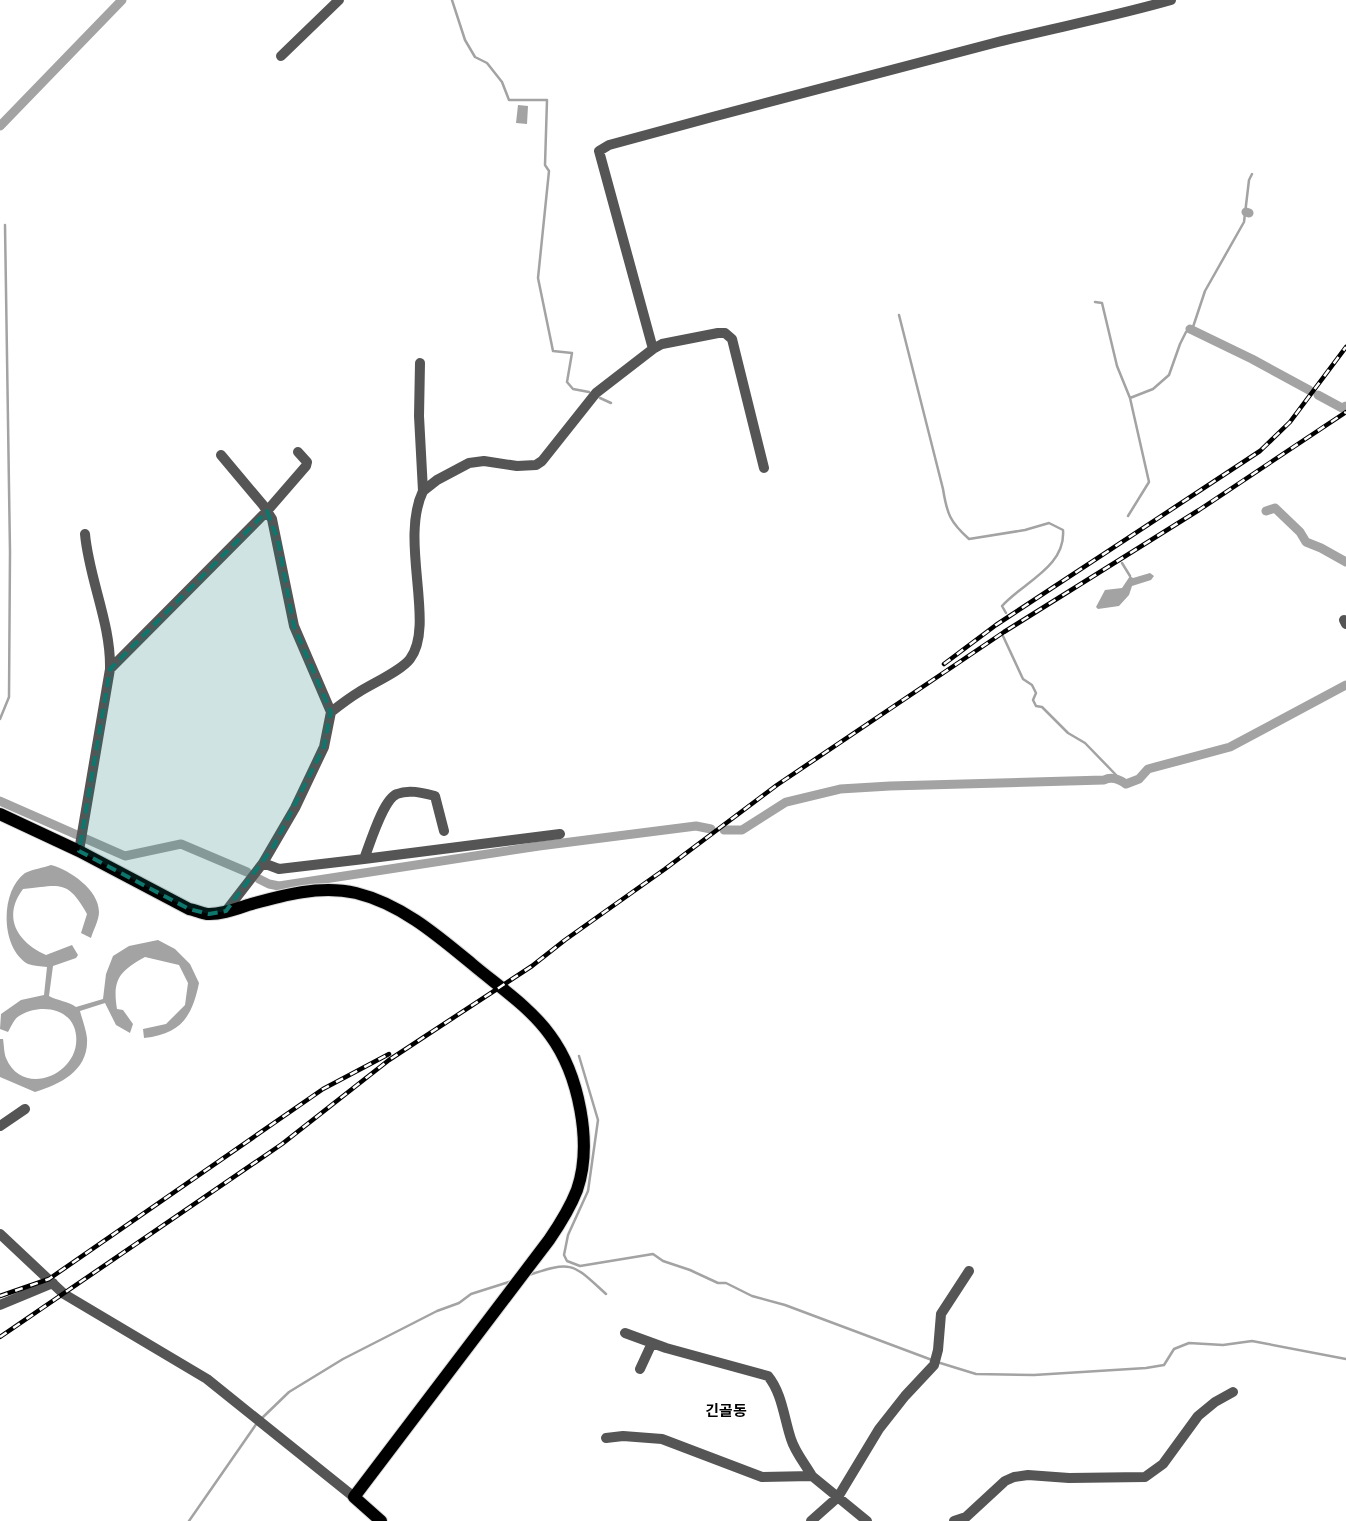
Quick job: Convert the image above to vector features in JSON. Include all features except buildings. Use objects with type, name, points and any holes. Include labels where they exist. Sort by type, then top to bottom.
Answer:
[{"type":"main road","points":[[0,814],[79,852],[189,909],[209,914],[287,895],[318,890],[356,894],[401,911],[446,942],[541,1024],[563,1054],[571,1072],[579,1104],[583,1149],[580,1178],[571,1204],[561,1223],[354,1497],[381,1521]]},
{"type":"street","points":[[281,56],[339,0]]},
{"type":"street","points":[[653,349],[600,151],[609,146],[782,97],[1032,34],[1113,17],[1171,0]]},
{"type":"street","points":[[422,491],[445,475],[469,463],[484,461],[517,466],[536,465],[542,461],[596,392],[653,349],[662,344],[718,333],[729,335],[736,351],[764,468]]},
{"type":"street","points":[[331,712],[409,660],[418,646],[420,626],[413,543],[415,506],[422,491],[419,416],[420,363]]},
{"type":"street","points":[[110,669],[267,511],[306,466],[307,462],[298,452]]},
{"type":"street","points":[[221,455],[272,519],[278,540],[294,626],[331,712],[324,747],[295,808],[263,862],[226,911]]},
{"type":"street","points":[[79,852],[110,669],[110,654],[90,569],[85,534]]},
{"type":"street","points":[[364,859],[388,800],[396,794],[413,791],[436,796],[444,831]]},
{"type":"street","points":[[263,862],[279,869],[560,834]]},
{"type":"street","points":[[0,1126],[25,1109]]},
{"type":"street","points":[[0,1234],[74,1301],[207,1379],[354,1497]]},
{"type":"street","points":[[811,1521],[838,1497],[879,1430],[905,1396],[934,1365],[938,1350],[941,1314],[969,1271]]},
{"type":"street","points":[[0,1306],[53,1283]]},
{"type":"street","points":[[625,1333],[652,1343],[768,1376],[780,1398],[792,1440],[812,1476],[867,1521]]},
{"type":"street","points":[[640,1369],[652,1343]]},
{"type":"street","points":[[954,1521],[966,1517],[1005,1481],[1014,1477],[1028,1475],[1069,1478],[1145,1477],[1163,1464],[1198,1416],[1215,1402],[1233,1392]]},
{"type":"street","points":[[606,1438],[623,1436],[662,1439],[762,1477],[812,1476]]},
{"type":"highlighted area","points":[[267,511],[278,540],[294,626],[331,712],[324,747],[274,846],[226,911],[209,914],[189,909],[79,851],[107,676],[110,669]]},
{"type":"shaded area","points":[[518,105],[528,106],[527,124],[516,123]]},
{"type":"shaded area","points":[[1150,573],[1154,576],[1151,580],[1132,586],[1129,595],[1119,606],[1098,609],[1096,607],[1105,590],[1122,588],[1130,576],[1133,578]]},
{"type":"shaded area","points":[[51,865],[67,871],[82,882],[94,896],[99,912],[91,938],[81,933],[87,914],[74,894],[67,889],[54,886],[23,889],[17,899],[13,919],[20,936],[27,943],[46,955],[72,945],[78,955],[76,958],[53,966],[49,996],[76,1007],[103,999],[106,974],[113,956],[129,946],[158,940],[175,949],[190,964],[199,983],[193,1005],[183,1022],[167,1032],[144,1038],[143,1029],[166,1024],[185,1005],[188,983],[179,965],[145,957],[136,962],[120,977],[116,990],[117,1009],[123,1010],[133,1024],[130,1033],[116,1025],[105,1003],[80,1011],[87,1038],[83,1059],[72,1074],[54,1085],[35,1092],[0,1077],[0,1039],[3,1039],[6,1058],[14,1070],[25,1077],[37,1079],[61,1070],[70,1061],[75,1049],[76,1035],[74,1026],[69,1018],[54,1010],[45,1009],[27,1012],[19,1016],[8,1032],[0,1029],[1,1014],[21,1000],[44,995],[47,967],[28,964],[19,956],[12,946],[8,933],[7,919],[11,893],[17,881],[31,870]]},
{"type":"waterway","points":[[0,126],[122,0]]},
{"type":"waterway","points":[[452,0],[465,40],[475,57],[487,63],[502,82],[509,100],[547,100],[545,165],[549,171],[538,278],[553,351],[572,353],[567,382],[573,389],[589,392]]},
{"type":"waterway","points":[[1128,516],[1149,482],[1130,398],[1153,389],[1169,375],[1180,344],[1186,332],[1193,327],[1205,291],[1244,222],[1249,180],[1252,174]]},
{"type":"waterway","points":[[0,719],[9,697],[10,552],[5,225]]},
{"type":"waterway","points":[[1095,302],[1102,303],[1117,366],[1130,398]]},
{"type":"waterway","points":[[899,315],[946,505],[950,517],[957,528],[969,539],[1025,530],[1049,523],[1063,530],[1062,543],[1058,554],[1041,573],[1002,606],[1006,613]]},
{"type":"waterway","points":[[1190,329],[1252,359],[1309,390]]},
{"type":"waterway","points":[[1318,395],[1342,408],[1346,406]]},
{"type":"waterway","points":[[600,398],[611,403]]},
{"type":"waterway","points":[[1266,511],[1275,508],[1300,532],[1306,542],[1346,562]]},
{"type":"waterway","points":[[1122,563],[1130,576]]},
{"type":"waterway","points":[[1003,636],[1023,679],[1032,685],[1036,693],[1033,700],[1036,706],[1042,707],[1068,733],[1085,743],[1118,777]]},
{"type":"waterway","points":[[724,830],[742,830],[786,802],[840,789],[1104,780],[1110,778],[1118,779],[1126,784],[1139,779],[1148,769],[1230,747],[1346,685]]},
{"type":"waterway","points":[[0,801],[125,856],[181,844],[247,872]]},
{"type":"waterway","points":[[259,879],[279,886],[539,846],[696,826],[711,829]]},
{"type":"waterway","points":[[579,1056],[598,1120],[588,1191],[568,1235],[564,1255],[567,1261],[580,1266],[653,1254],[663,1261],[690,1270],[718,1283],[726,1283],[752,1296],[785,1305],[932,1360]]},
{"type":"waterway","points":[[529,1275],[555,1267],[572,1268],[586,1276],[606,1294]]},
{"type":"waterway","points":[[261,1419],[289,1392],[343,1359],[437,1311],[459,1303],[471,1294],[512,1281]]},
{"type":"waterway","points":[[937,1362],[976,1374],[1034,1375],[1146,1368],[1164,1365],[1174,1349],[1189,1343],[1223,1345],[1252,1341],[1346,1359]]},
{"type":"waterway","points":[[189,1521],[257,1423]]},
{"type":"railway","points":[[944,664],[996,625],[1260,451],[1290,422],[1346,347]]},
{"type":"railway","points":[[0,1337],[282,1144],[389,1060],[532,966],[777,785],[1004,632],[1199,510],[1346,412]]},
{"type":"railway","points":[[0,1296],[49,1279],[323,1089],[389,1054]]},
{"type":"district","name":"긴골동","points":[[726,1410]]}]
